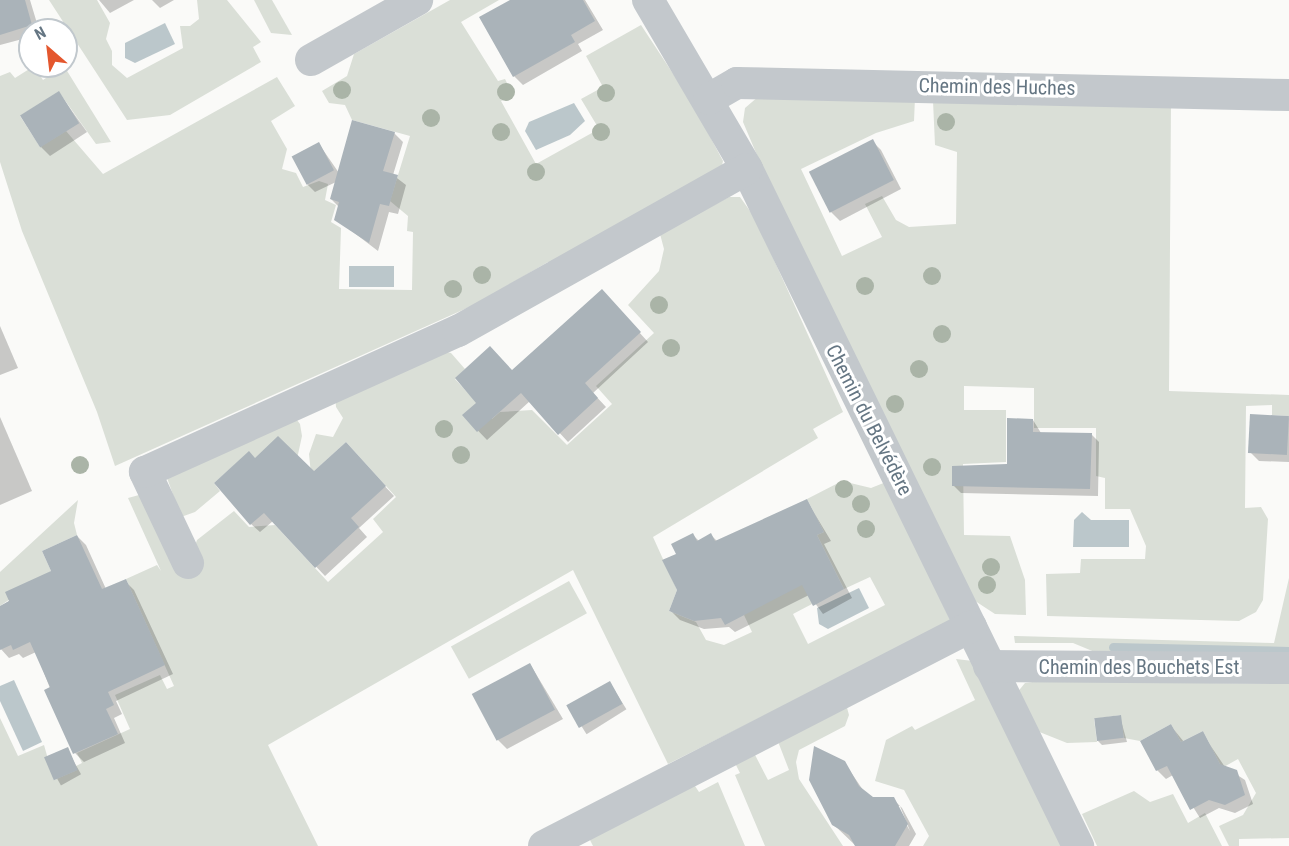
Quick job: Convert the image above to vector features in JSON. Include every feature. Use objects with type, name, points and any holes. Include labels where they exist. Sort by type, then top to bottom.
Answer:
[{"type":"street","points":[[311,60],[417,0]]},
{"type":"street","name":"Chemin du Belvédère","points":[[648,0],[709,99],[747,169],[1078,846]]},
{"type":"street","name":"Chemin des Huches","points":[[709,99],[737,83],[1289,95]]},
{"type":"street","points":[[188,563],[145,472],[458,331],[747,169]]},
{"type":"street","points":[[544,846],[970,627]]},
{"type":"street","name":"Chemin des Bouchets Est","points":[[989,666],[1289,668]]},
{"type":"shaded area","points":[[49,0],[97,0],[110,23],[106,39],[112,51],[112,65],[127,78],[183,48],[180,26],[190,26],[199,19],[197,0],[227,0],[261,42],[253,47],[261,62],[170,115],[127,120],[78,45],[78,18],[61,18]]},
{"type":"shaded area","points":[[254,0],[272,0],[292,35],[271,33]]},
{"type":"shaded area","points":[[450,0],[499,0],[461,22],[498,81],[505,79],[513,95],[501,101],[536,164],[599,129],[581,99],[603,87],[586,56],[641,25],[691,101],[723,161],[721,170],[553,269],[548,262],[476,304],[115,466],[97,412],[22,231],[0,162],[0,76],[10,72],[15,78],[18,76],[18,78],[42,78],[43,80],[71,78],[111,142],[96,144],[59,92],[20,116],[40,147],[66,131],[103,174],[277,77],[295,106],[271,121],[287,149],[282,169],[296,173],[303,187],[319,181],[328,184],[325,200],[336,205],[331,222],[341,228],[339,289],[412,290],[413,232],[407,231],[408,216],[390,201],[410,136],[352,120],[345,105],[329,103],[322,91],[347,76],[354,54]]},
{"type":"shaded area","points":[[165,23],[175,44],[135,63],[125,58],[125,43]]},
{"type":"shaded area","points":[[759,96],[915,98],[914,121],[876,133],[801,169],[842,256],[882,237],[865,204],[882,196],[896,220],[909,227],[956,224],[957,152],[935,145],[933,101],[1171,102],[1169,391],[1289,395],[1289,416],[1272,415],[1272,405],[1246,406],[1245,508],[1261,507],[1268,519],[1263,600],[1256,612],[1239,621],[1047,616],[1046,574],[1080,573],[1081,559],[1145,559],[1146,546],[1130,509],[1105,509],[1105,478],[1096,476],[1096,428],[1034,428],[1034,388],[964,386],[964,410],[1006,410],[1006,462],[963,464],[964,535],[1010,536],[1025,580],[1026,615],[995,614],[969,597],[813,288],[743,122],[745,108]]},
{"type":"shaded area","points":[[574,103],[585,121],[570,135],[536,150],[525,131],[529,122]]},
{"type":"shaded area","points":[[729,197],[740,197],[755,218],[843,412],[813,429],[818,438],[653,537],[677,590],[669,611],[696,622],[706,640],[724,645],[752,632],[744,615],[802,540],[812,604],[793,614],[808,644],[885,605],[870,577],[844,589],[817,535],[824,532],[807,499],[842,481],[871,488],[886,482],[951,622],[668,764],[573,570],[268,745],[318,846],[0,846],[0,718],[18,756],[44,745],[54,780],[77,770],[76,766],[82,763],[77,753],[130,729],[115,695],[160,675],[167,689],[174,686],[126,579],[157,565],[161,571],[128,498],[139,495],[192,554],[197,540],[234,511],[249,527],[275,525],[328,582],[383,532],[373,519],[396,497],[346,442],[311,474],[309,454],[316,434],[333,437],[343,418],[336,407],[335,394],[442,351],[451,353],[465,369],[455,379],[492,419],[500,412],[532,410],[567,445],[612,404],[596,386],[654,333],[628,305],[659,271],[664,249],[660,234]]},
{"type":"shaded area","points":[[349,266],[394,266],[394,287],[349,287]]},
{"type":"shaded area","points":[[293,415],[300,424],[302,436],[297,459],[271,476],[249,452],[214,483],[220,491],[195,512],[181,517],[166,475]]},
{"type":"shaded area","points":[[78,500],[74,523],[77,535],[42,551],[51,571],[0,606],[0,572]]},
{"type":"shaded area","points":[[1082,512],[1091,520],[1129,520],[1129,547],[1073,547],[1074,520]]},
{"type":"shaded area","points":[[1289,578],[1289,656],[1102,655],[1073,643],[1015,643],[1014,636],[1274,643]]},
{"type":"shaded area","points":[[569,581],[587,613],[469,679],[451,646]]},
{"type":"shaded area","points":[[859,588],[869,608],[828,629],[819,624],[817,608]]},
{"type":"shaded area","points":[[956,659],[973,661],[1063,846],[923,846],[929,836],[904,790],[875,781],[886,740],[912,726],[915,730],[975,700]]},
{"type":"shaded area","points":[[14,680],[42,742],[23,751],[0,701],[0,686]]},
{"type":"shaded area","points":[[1040,681],[1289,684],[1289,838],[1239,839],[1239,846],[1229,846],[1219,826],[1243,815],[1256,793],[1238,759],[1222,768],[1203,731],[1181,742],[1171,724],[1140,741],[1124,738],[1120,715],[1094,719],[1097,742],[1067,743],[1037,731],[1016,694],[1025,683]]},
{"type":"shaded area","points":[[846,704],[849,715],[845,726],[799,750],[796,762],[799,779],[843,846],[765,846],[735,775],[740,773],[734,761],[753,751],[768,780],[789,770],[777,739]]},
{"type":"shaded area","points":[[718,782],[745,846],[593,846],[589,838],[693,783],[699,792]]},
{"type":"shaded area","points":[[1134,791],[1150,802],[1173,794],[1188,823],[1205,813],[1222,846],[1097,846],[1082,814]]},
{"type":"building","points":[[0,0],[25,0],[30,18],[18,18],[18,29],[0,35]]},
{"type":"building","points":[[510,0],[583,0],[595,21],[571,35],[575,42],[513,77],[479,17]]},
{"type":"building","points":[[59,91],[79,123],[40,148],[20,115]]},
{"type":"building","points":[[352,120],[395,132],[383,171],[398,175],[389,206],[380,204],[369,243],[334,220],[339,202],[330,199]]},
{"type":"building","points":[[873,139],[894,180],[830,213],[809,172]]},
{"type":"building","points":[[319,142],[334,170],[307,185],[292,157]]},
{"type":"building","points":[[602,289],[641,332],[585,383],[598,398],[558,435],[521,393],[477,432],[462,415],[476,403],[455,378],[490,346],[512,370]]},
{"type":"building","points":[[1250,414],[1289,416],[1287,455],[1248,453]]},
{"type":"building","points":[[1007,418],[1033,419],[1033,432],[1092,433],[1090,489],[952,486],[952,466],[1007,464]]},
{"type":"building","points":[[278,436],[314,471],[346,442],[386,486],[351,518],[359,527],[315,568],[264,513],[250,525],[214,483],[249,451],[255,458]]},
{"type":"building","points":[[807,499],[824,532],[817,535],[844,589],[813,606],[802,585],[725,625],[721,618],[694,621],[669,611],[677,590],[662,560],[676,554],[671,544],[693,533],[697,541],[711,533],[715,541]]},
{"type":"building","points":[[77,535],[102,589],[126,579],[165,665],[108,692],[114,705],[106,709],[118,734],[73,754],[44,690],[50,687],[30,642],[13,650],[11,645],[0,650],[0,606],[9,601],[5,592],[51,571],[42,551]]},
{"type":"building","points":[[530,663],[555,710],[497,741],[472,694]]},
{"type":"building","points":[[610,681],[623,704],[579,728],[566,705]]},
{"type":"building","points":[[1121,715],[1124,738],[1097,741],[1094,718]]},
{"type":"building","points":[[1171,724],[1181,742],[1203,731],[1220,764],[1237,770],[1245,795],[1225,805],[1209,800],[1190,810],[1167,766],[1156,771],[1140,741]]},
{"type":"building","points":[[814,746],[845,761],[859,786],[873,797],[894,797],[908,824],[895,846],[855,846],[849,835],[832,825],[809,780]]},
{"type":"building","points":[[68,747],[78,770],[54,780],[44,757]]},
{"type":"waterway","points":[[1113,647],[1289,651]]}]
